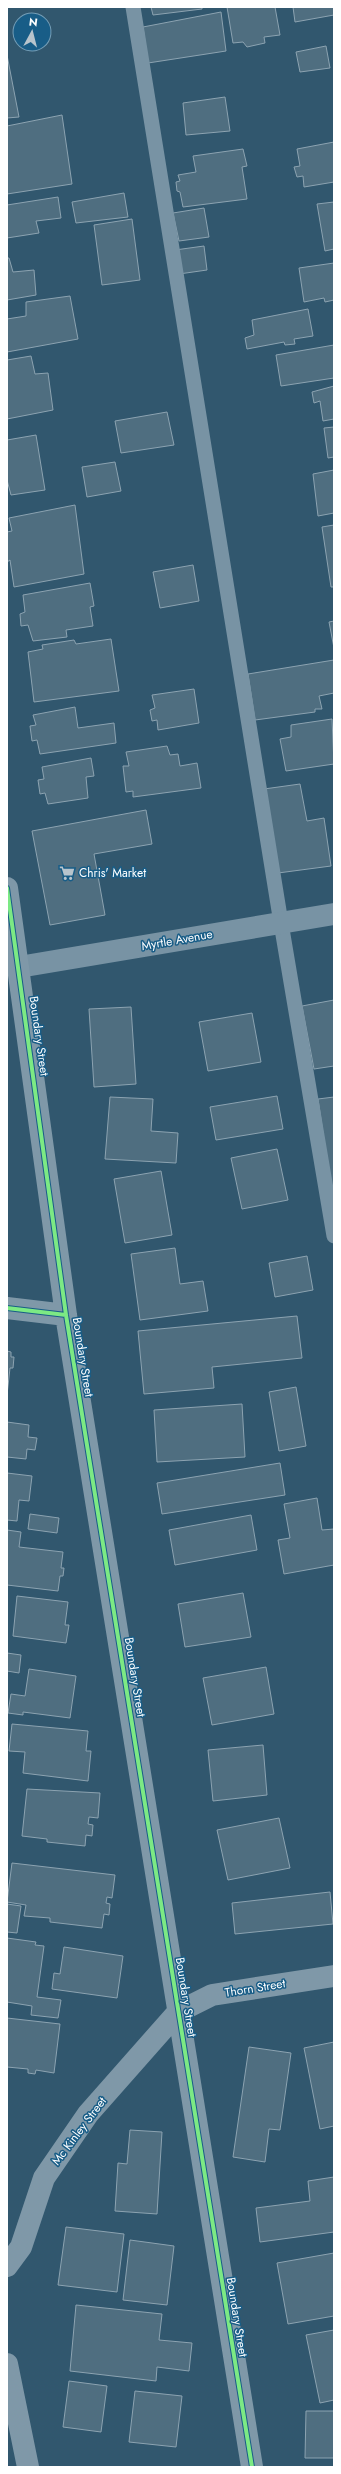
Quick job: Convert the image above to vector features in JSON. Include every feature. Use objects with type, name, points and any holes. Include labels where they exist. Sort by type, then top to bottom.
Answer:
[{"type":"street","name":"Boundary Street","points":[[7,888],[66,1315],[252,2467]]},
{"type":"street","name":"Myrtle Avenue","points":[[19,967],[334,914]]},
{"type":"street","points":[[7,1308],[66,1315]]},
{"type":"street","name":"Thorn Street","points":[[178,2012],[212,1995],[334,1976]]},
{"type":"street","name":"Mc Kinley Street","points":[[7,2266],[21,2247],[44,2178],[88,2114],[178,2012]]},
{"type":"street","points":[[7,2364],[28,2467]]},
{"type":"lane","points":[[133,7],[281,923],[334,1236]]},
{"type":"building","points":[[151,7],[202,7],[202,9],[153,15]]},
{"type":"building","points":[[227,7],[275,7],[280,35],[264,37],[265,43],[247,47],[243,42],[233,43]]},
{"type":"building","points":[[293,7],[334,7],[334,15],[295,22]]},
{"type":"building","points":[[221,12],[226,51],[148,63],[143,27]]},
{"type":"building","points":[[326,46],[330,68],[300,72],[296,52]]},
{"type":"building","points":[[7,55],[19,117],[7,118]]},
{"type":"building","points":[[225,97],[230,131],[186,135],[183,103]]},
{"type":"building","points":[[62,115],[72,184],[7,194],[7,126]]},
{"type":"building","points":[[334,142],[334,182],[304,187],[303,176],[297,177],[294,167],[300,166],[297,149]]},
{"type":"building","points":[[243,149],[247,166],[242,167],[247,199],[183,207],[180,192],[177,191],[176,182],[180,181],[178,175],[196,172],[193,156]]},
{"type":"building","points":[[124,193],[128,217],[76,223],[72,202]]},
{"type":"building","points":[[58,197],[61,218],[36,221],[39,233],[7,238],[7,205]]},
{"type":"building","points":[[334,202],[334,249],[325,251],[317,204]]},
{"type":"building","points":[[204,208],[209,237],[179,241],[173,213]]},
{"type":"building","points":[[132,219],[140,280],[102,285],[94,225]]},
{"type":"building","points":[[204,246],[207,270],[179,274],[175,250]]},
{"type":"building","points":[[7,258],[9,258],[13,272],[34,270],[36,295],[7,300]]},
{"type":"building","points":[[334,263],[334,300],[325,302],[324,298],[304,302],[299,268]]},
{"type":"building","points":[[70,296],[78,339],[7,352],[7,319],[26,316],[26,302]]},
{"type":"building","points":[[308,309],[313,336],[294,339],[295,344],[285,345],[284,342],[247,349],[245,338],[254,335],[252,320]]},
{"type":"building","points":[[334,345],[334,378],[281,386],[276,355]]},
{"type":"building","points":[[31,356],[35,374],[48,373],[53,410],[7,419],[7,360]]},
{"type":"building","points":[[334,386],[334,419],[323,421],[320,401],[314,403],[312,392]]},
{"type":"building","points":[[167,412],[174,445],[121,453],[115,421]]},
{"type":"building","points":[[334,427],[334,457],[328,458],[324,428]]},
{"type":"building","points":[[36,435],[45,490],[11,495],[7,480],[7,440]]},
{"type":"building","points":[[115,462],[121,491],[87,497],[82,467]]},
{"type":"building","points":[[334,470],[334,513],[318,516],[313,474]]},
{"type":"building","points":[[75,505],[84,574],[14,587],[10,560],[7,562],[7,532],[12,531],[9,518]]},
{"type":"building","points":[[334,525],[334,587],[331,587],[322,527]]},
{"type":"building","points":[[193,565],[199,601],[160,608],[153,572]]},
{"type":"building","points":[[90,583],[94,606],[90,607],[93,626],[66,630],[67,637],[33,641],[28,625],[21,626],[20,614],[25,612],[23,595]]},
{"type":"building","points":[[334,621],[334,648],[329,622]]},
{"type":"building","points":[[111,639],[119,691],[34,702],[28,652],[43,649],[42,645],[74,640],[76,644]]},
{"type":"building","points":[[334,660],[334,693],[319,696],[322,709],[315,709],[315,712],[255,720],[248,674]]},
{"type":"building","points":[[194,689],[199,723],[158,730],[157,720],[152,721],[150,710],[155,708],[152,695]]},
{"type":"building","points":[[75,707],[78,728],[114,723],[116,743],[40,754],[37,740],[32,741],[30,726],[36,725],[33,715]]},
{"type":"building","points":[[332,719],[334,764],[286,771],[280,739],[291,737],[291,725]]},
{"type":"building","points":[[167,746],[170,755],[178,754],[180,766],[197,763],[201,788],[133,797],[133,791],[126,792],[123,766],[129,766],[126,752]]},
{"type":"building","points":[[91,758],[94,776],[86,777],[88,798],[48,804],[45,793],[40,794],[38,780],[44,779],[42,767]]},
{"type":"building","points":[[300,784],[307,821],[324,818],[331,866],[278,873],[264,789]]},
{"type":"building","points":[[146,810],[152,844],[94,854],[105,915],[50,925],[32,831]]},
{"type":"building","points":[[334,1000],[334,1066],[314,1069],[302,1006]]},
{"type":"building","points":[[131,1007],[136,1084],[94,1087],[89,1009]]},
{"type":"building","points":[[252,1013],[261,1062],[208,1071],[199,1022]]},
{"type":"building","points":[[277,1096],[283,1129],[216,1140],[210,1107]]},
{"type":"building","points":[[110,1097],[153,1099],[151,1131],[178,1133],[176,1163],[105,1159]]},
{"type":"building","points":[[334,1097],[334,1208],[318,1099]]},
{"type":"building","points":[[277,1149],[288,1200],[242,1209],[231,1158]]},
{"type":"building","points":[[161,1171],[172,1235],[125,1243],[114,1179]]},
{"type":"building","points":[[175,1248],[180,1284],[203,1281],[208,1311],[140,1320],[131,1254]]},
{"type":"building","points":[[307,1256],[313,1290],[275,1297],[269,1263]]},
{"type":"building","points":[[297,1316],[302,1358],[212,1367],[214,1388],[144,1394],[138,1331]]},
{"type":"building","points":[[7,1351],[11,1352],[11,1357],[14,1357],[13,1368],[10,1368],[7,1395]]},
{"type":"building","points":[[296,1387],[306,1446],[279,1451],[269,1392]]},
{"type":"building","points":[[242,1404],[245,1457],[157,1462],[154,1410]]},
{"type":"building","points":[[7,1422],[29,1425],[28,1437],[37,1438],[35,1450],[27,1449],[26,1459],[7,1457]]},
{"type":"building","points":[[280,1463],[285,1495],[162,1514],[157,1483]]},
{"type":"building","points":[[7,1473],[32,1476],[29,1501],[19,1500],[17,1521],[7,1520]]},
{"type":"building","points":[[317,1498],[322,1530],[334,1529],[334,1565],[284,1574],[278,1540],[290,1538],[284,1504]]},
{"type":"building","points":[[30,1514],[59,1518],[57,1533],[28,1529]]},
{"type":"building","points":[[251,1515],[257,1550],[175,1565],[169,1530]]},
{"type":"building","points":[[7,1530],[21,1532],[19,1547],[63,1552],[61,1568],[64,1568],[63,1576],[60,1576],[58,1591],[7,1585]]},
{"type":"building","points":[[243,1593],[251,1637],[185,1647],[178,1604]]},
{"type":"building","points":[[17,1596],[68,1602],[65,1625],[69,1625],[66,1643],[13,1636]]},
{"type":"building","points":[[7,1653],[21,1655],[19,1673],[7,1671]]},
{"type":"building","points":[[266,1667],[274,1714],[212,1725],[203,1678]]},
{"type":"building","points":[[29,1669],[76,1676],[70,1718],[23,1712],[23,1715],[8,1713],[11,1694],[25,1696]]},
{"type":"building","points":[[12,1724],[88,1731],[86,1751],[91,1751],[88,1781],[23,1773],[25,1752],[9,1751]]},
{"type":"building","points":[[263,1745],[267,1795],[213,1801],[208,1750]]},
{"type":"building","points":[[27,1789],[100,1793],[98,1818],[89,1817],[88,1824],[93,1825],[92,1836],[86,1835],[85,1846],[47,1842],[47,1839],[22,1836]]},
{"type":"building","points":[[279,1818],[290,1868],[228,1880],[217,1830]]},
{"type":"building","points":[[12,1863],[115,1875],[112,1898],[107,1897],[106,1903],[110,1904],[109,1915],[104,1914],[102,1928],[50,1922],[50,1918],[24,1916],[26,1905],[7,1902]]},
{"type":"building","points":[[330,1892],[333,1924],[235,1934],[232,1903]]},
{"type":"building","points":[[7,1904],[21,1906],[17,1933],[7,1932]]},
{"type":"building","points":[[7,1938],[36,1942],[35,1945],[44,1946],[37,1997],[61,2000],[58,2018],[31,2015],[32,2006],[7,2002]]},
{"type":"building","points":[[64,1947],[123,1956],[117,1998],[52,1989],[54,1973],[60,1974]]},
{"type":"building","points":[[7,2018],[60,2024],[54,2073],[36,2070],[35,2074],[28,2073],[28,2069],[7,2067]]},
{"type":"building","points":[[334,2042],[334,2126],[320,2129],[304,2048]]},
{"type":"building","points":[[249,2047],[291,2053],[280,2130],[269,2129],[265,2162],[233,2157]]},
{"type":"building","points":[[130,2130],[162,2132],[157,2214],[115,2211],[118,2163],[127,2164]]},
{"type":"building","points":[[334,2177],[334,2232],[260,2242],[256,2208],[310,2201],[308,2181]]},
{"type":"building","points":[[66,2227],[124,2234],[117,2292],[58,2285]]},
{"type":"building","points":[[130,2240],[174,2246],[167,2305],[123,2300]]},
{"type":"building","points":[[334,2253],[334,2316],[288,2324],[277,2263]]},
{"type":"building","points":[[76,2305],[162,2314],[159,2340],[192,2343],[189,2371],[157,2367],[156,2381],[70,2371]]},
{"type":"building","points":[[334,2330],[334,2400],[320,2403],[306,2335]]},
{"type":"building","points":[[69,2381],[107,2386],[101,2432],[63,2427]]},
{"type":"building","points":[[135,2391],[182,2396],[176,2447],[129,2442]]},
{"type":"building","points":[[306,2411],[334,2411],[334,2458],[305,2458]]},
{"type":"cycle path","points":[[7,888],[66,1315],[252,2467]]},
{"type":"cycle path","points":[[7,1308],[66,1315]]},
{"type":"place","name":"Chris' Market","points":[[67,873]]}]
